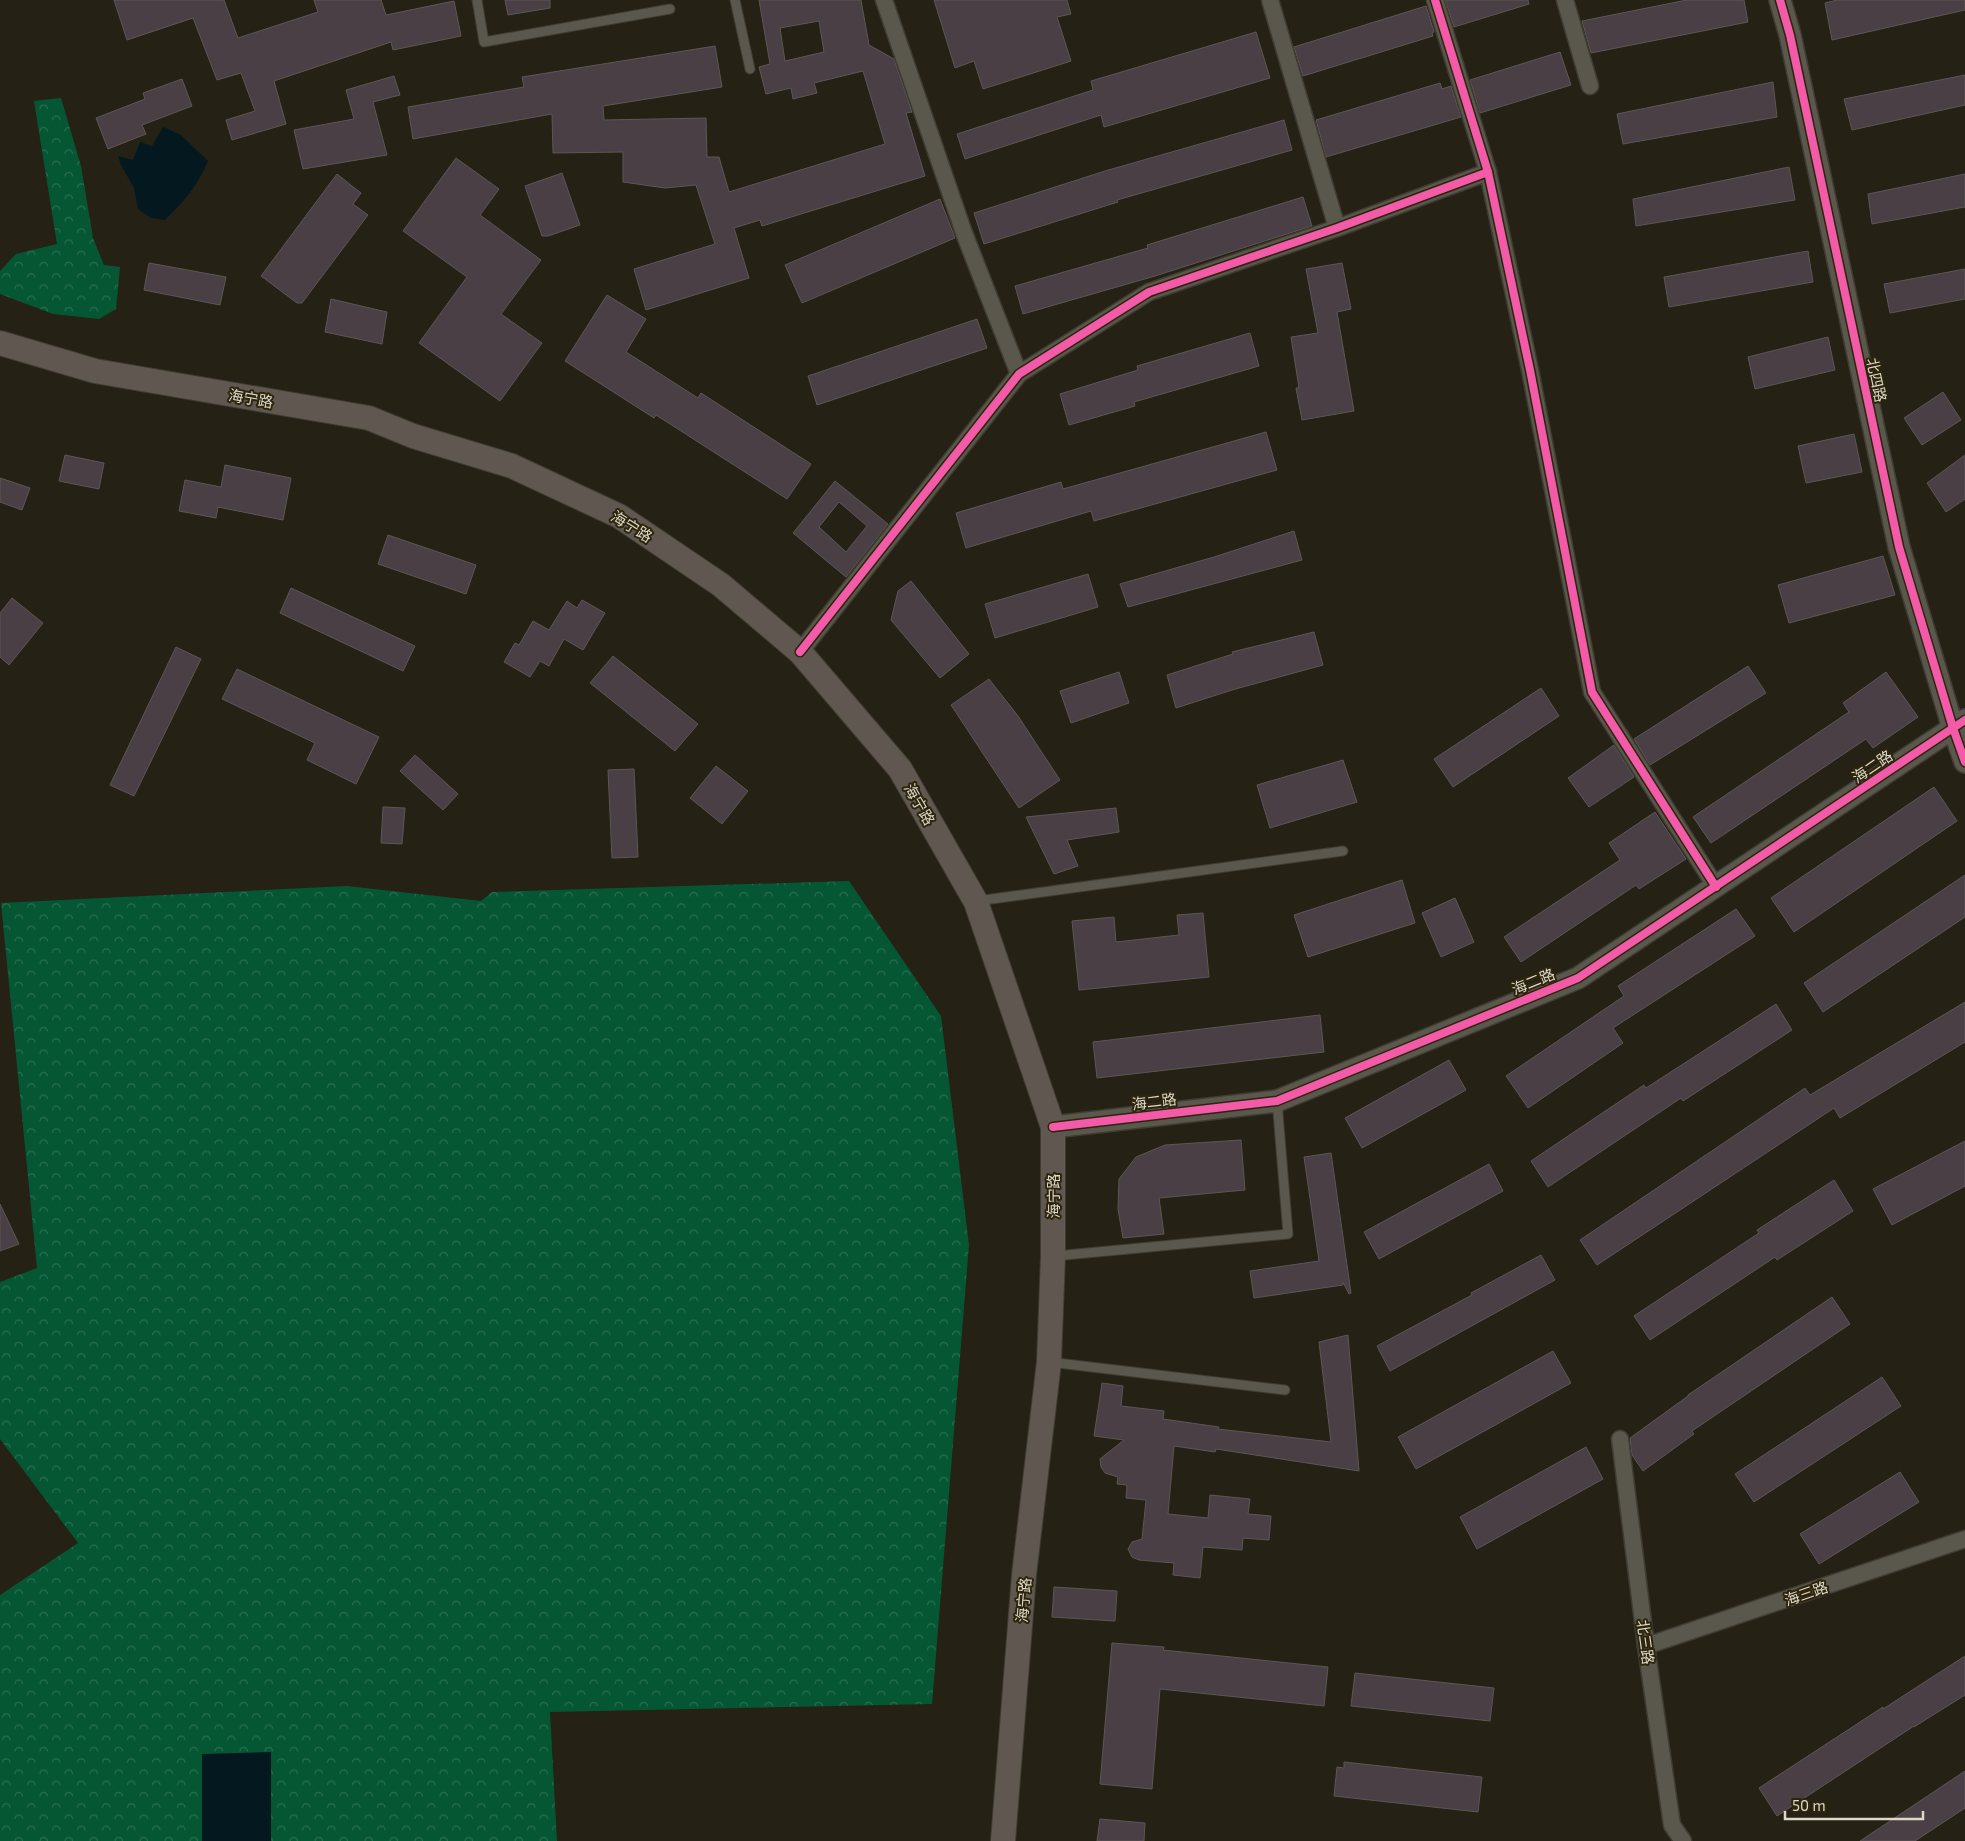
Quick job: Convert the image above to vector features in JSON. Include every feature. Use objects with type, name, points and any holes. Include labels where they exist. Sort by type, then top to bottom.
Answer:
[{"type":"main road","name":"海宁路","points":[[0,343],[95,371],[369,418],[413,436],[512,466],[619,516],[721,585],[800,652],[900,769],[976,902],[1053,1127],[1053,1256],[1049,1362],[1024,1575],[1003,1841]]},
{"type":"street","points":[[884,0],[964,233],[1019,374]]},
{"type":"street","points":[[1270,0],[1337,228]]},
{"type":"street","points":[[1435,0],[1488,172],[1530,370],[1592,692],[1716,887]]},
{"type":"street","points":[[1565,0],[1590,86]]},
{"type":"street","name":"北四路","points":[[1780,0],[1792,45],[1899,547],[1959,724],[1965,762]]},
{"type":"street","points":[[800,652],[1019,374],[1149,292],[1337,228],[1488,172]]},
{"type":"street","name":"海二路","points":[[1053,1127],[1277,1101],[1578,978],[1959,724]]},
{"type":"street","name":"北三路","points":[[1620,1439],[1646,1646],[1672,1825],[1683,1841]]},
{"type":"street","name":"海三路","points":[[1646,1646],[1965,1539]]},
{"type":"lane","points":[[477,0],[484,42],[670,9]]},
{"type":"lane","points":[[735,0],[750,69]]},
{"type":"lane","points":[[976,902],[1343,851]]},
{"type":"lane","points":[[1053,1256],[1288,1234],[1277,1101]]},
{"type":"lane","points":[[1049,1362],[1285,1390]]},
{"type":"green space","points":[[61,98],[81,166],[93,238],[104,265],[120,267],[116,309],[99,319],[53,314],[0,294],[0,271],[16,254],[57,244],[34,101]]},
{"type":"green space","points":[[849,881],[941,1016],[969,1245],[932,1704],[550,1712],[557,1841],[0,1841],[0,1595],[78,1543],[0,1439],[0,1282],[37,1268],[1,903],[347,886],[481,901],[492,892]]},
{"type":"water","points":[[163,127],[181,135],[208,161],[190,193],[165,220],[151,218],[138,209],[134,188],[118,156],[133,160],[140,142],[152,146]]},
{"type":"water","points":[[271,1752],[271,1841],[202,1841],[202,1754]]},
{"type":"building","points":[[114,0],[224,0],[238,38],[318,12],[314,0],[381,0],[386,15],[454,1],[461,36],[393,50],[391,42],[274,81],[286,124],[232,140],[226,120],[255,111],[241,73],[217,80],[193,18],[127,40]]},
{"type":"building","points":[[505,0],[550,0],[550,8],[508,15]]},
{"type":"building","points":[[759,0],[861,0],[869,45],[894,59],[912,112],[906,113],[925,176],[762,226],[760,220],[734,228],[749,278],[646,310],[634,269],[715,244],[696,185],[665,188],[623,182],[623,152],[553,153],[552,114],[413,139],[408,107],[524,87],[522,77],[715,46],[722,87],[603,106],[604,120],[706,118],[707,157],[719,157],[729,192],[885,144],[863,71],[814,83],[817,93],[793,99],[791,88],[766,94],[759,67],[770,64]],"holes":[[[819,21],[824,52],[785,61],[780,28]]]},
{"type":"building","points":[[934,0],[1067,0],[1071,14],[1057,17],[1071,61],[983,89],[974,61],[955,68]]},
{"type":"building","points":[[1445,0],[1528,0],[1529,4],[1454,27]]},
{"type":"building","points":[[1687,0],[1744,0],[1748,22],[1591,53],[1582,21]]},
{"type":"building","points":[[1837,0],[1965,0],[1965,10],[1832,40],[1825,3]]},
{"type":"building","points":[[1426,6],[1434,32],[1432,33],[1433,36],[1303,76],[1294,47]]},
{"type":"building","points":[[1256,32],[1270,78],[1104,127],[1101,115],[965,159],[957,134],[1093,90],[1091,81]]},
{"type":"building","points":[[1560,52],[1571,85],[1480,113],[1470,80]]},
{"type":"building","points":[[1965,75],[1965,105],[1852,130],[1844,99]]},
{"type":"building","points":[[394,76],[400,95],[373,102],[387,155],[303,169],[294,130],[354,119],[346,90]]},
{"type":"building","points":[[182,79],[192,106],[142,125],[146,134],[108,149],[96,118],[145,99],[143,93]]},
{"type":"building","points":[[1773,82],[1777,117],[1623,144],[1617,114]]},
{"type":"building","points":[[1440,83],[1442,89],[1451,86],[1461,117],[1326,157],[1316,120]]},
{"type":"building","points":[[1284,120],[1292,150],[1117,200],[1118,202],[984,244],[974,213],[1105,171]]},
{"type":"building","points":[[456,158],[499,189],[480,215],[541,260],[501,314],[542,343],[500,401],[419,343],[467,277],[403,231]]},
{"type":"building","points":[[1789,167],[1795,200],[1636,226],[1633,199]]},
{"type":"building","points":[[562,173],[580,225],[548,236],[542,236],[525,186]]},
{"type":"building","points":[[337,174],[361,193],[353,204],[368,215],[302,303],[297,303],[261,276]]},
{"type":"building","points":[[1965,174],[1965,207],[1872,224],[1868,194]]},
{"type":"building","points":[[1303,197],[1312,226],[1155,276],[1023,314],[1015,286],[1148,248],[1147,245]]},
{"type":"building","points":[[940,199],[955,238],[802,303],[785,265]]},
{"type":"building","points":[[1808,251],[1813,282],[1669,307],[1664,277]]},
{"type":"building","points":[[149,263],[226,277],[220,305],[144,290]]},
{"type":"building","points":[[1342,263],[1351,309],[1337,312],[1354,411],[1302,420],[1296,388],[1299,388],[1291,337],[1318,333],[1306,269]]},
{"type":"building","points":[[1965,269],[1965,299],[1890,313],[1884,284]]},
{"type":"building","points":[[607,295],[646,319],[626,352],[698,398],[701,393],[811,464],[787,499],[656,415],[654,418],[565,361]]},
{"type":"building","points":[[331,299],[387,312],[382,344],[325,332]]},
{"type":"building","points":[[977,319],[987,348],[817,405],[808,376]]},
{"type":"building","points":[[1250,333],[1259,366],[1134,402],[1135,406],[1069,425],[1060,394],[1138,370],[1137,366]]},
{"type":"building","points":[[1828,337],[1835,370],[1755,389],[1748,357]]},
{"type":"building","points":[[1943,392],[1961,420],[1922,445],[1904,418]]},
{"type":"building","points":[[1266,432],[1277,470],[1094,521],[1091,511],[966,548],[956,513],[1061,482],[1063,489]]},
{"type":"building","points":[[1854,434],[1862,472],[1806,483],[1798,446]]},
{"type":"building","points":[[65,455],[104,463],[99,489],[59,481]]},
{"type":"building","points":[[1965,455],[1965,499],[1946,512],[1927,483]]},
{"type":"building","points":[[225,465],[291,478],[283,520],[218,507],[216,518],[179,511],[185,480],[221,487]]},
{"type":"building","points":[[0,478],[30,488],[22,510],[0,502]]},
{"type":"building","points":[[835,481],[888,524],[846,577],[793,533]],"holes":[[[839,502],[867,526],[846,552],[819,527]]]},
{"type":"building","points":[[1294,531],[1302,560],[1128,607],[1120,584],[1214,557]]},
{"type":"building","points":[[388,535],[476,565],[466,594],[378,564]]},
{"type":"building","points":[[1883,556],[1895,595],[1789,623],[1778,585]]},
{"type":"building","points":[[1088,574],[1098,607],[995,638],[985,604]]},
{"type":"building","points":[[911,581],[969,654],[940,678],[891,620],[898,591]]},
{"type":"building","points":[[291,588],[415,646],[403,671],[280,613]]},
{"type":"building","points":[[12,598],[43,623],[9,665],[0,657],[0,613]]},
{"type":"building","points":[[582,600],[605,613],[583,650],[564,639],[549,666],[540,661],[530,677],[504,662],[515,643],[519,645],[533,621],[549,630],[567,601],[577,608]]},
{"type":"building","points":[[1314,632],[1323,665],[1232,690],[1176,708],[1167,675],[1233,654],[1232,652]]},
{"type":"building","points":[[176,647],[201,659],[134,796],[110,785]]},
{"type":"building","points":[[613,656],[698,724],[675,751],[590,683]]},
{"type":"building","points":[[1748,666],[1766,693],[1650,765],[1634,739]]},
{"type":"building","points":[[237,669],[379,737],[356,784],[307,760],[315,743],[222,699]]},
{"type":"building","points":[[1119,672],[1129,703],[1071,723],[1060,691]]},
{"type":"building","points":[[1886,672],[1918,717],[1873,748],[1866,739],[1711,843],[1693,817],[1849,712],[1843,703]]},
{"type":"building","points":[[989,679],[1018,716],[1060,780],[1019,808],[951,705]]},
{"type":"building","points":[[1541,688],[1559,716],[1453,787],[1434,759]]},
{"type":"building","points":[[1614,745],[1634,777],[1589,807],[1568,778]]},
{"type":"building","points":[[415,755],[458,794],[443,810],[400,771]]},
{"type":"building","points":[[1343,760],[1357,802],[1270,828],[1257,785]]},
{"type":"building","points":[[716,766],[748,791],[722,824],[690,798]]},
{"type":"building","points":[[634,769],[638,857],[612,858],[608,770]]},
{"type":"building","points":[[1934,787],[1957,821],[1794,932],[1771,898]]},
{"type":"building","points":[[383,807],[405,808],[402,844],[381,843]]},
{"type":"building","points":[[1116,808],[1119,832],[1067,840],[1078,866],[1054,874],[1026,817]]},
{"type":"building","points":[[1655,812],[1686,859],[1639,889],[1636,885],[1521,962],[1504,937],[1620,860],[1609,843]]},
{"type":"building","points":[[1965,875],[1965,917],[1823,1012],[1804,983]]},
{"type":"building","points":[[1402,880],[1415,923],[1308,957],[1294,915]]},
{"type":"building","points":[[1455,898],[1474,942],[1441,957],[1422,913]]},
{"type":"building","points":[[1736,909],[1755,936],[1613,1028],[1623,1043],[1528,1108],[1506,1076],[1624,996],[1618,986]]},
{"type":"building","points":[[1203,913],[1209,977],[1079,990],[1072,921],[1114,917],[1116,942],[1179,935],[1177,915]]},
{"type":"building","points":[[1965,1002],[1965,1042],[1840,1118],[1834,1108],[1597,1265],[1580,1240],[1805,1088],[1810,1095]]},
{"type":"building","points":[[1776,1004],[1792,1030],[1683,1101],[1681,1098],[1548,1187],[1531,1161],[1644,1085],[1646,1088]]},
{"type":"building","points":[[1320,1015],[1324,1052],[1097,1078],[1093,1042]]},
{"type":"building","points":[[1449,1060],[1466,1090],[1362,1148],[1345,1118]]},
{"type":"building","points":[[1241,1140],[1245,1190],[1159,1198],[1164,1234],[1123,1238],[1118,1209],[1119,1179],[1136,1157],[1165,1145]]},
{"type":"building","points":[[1965,1141],[1965,1186],[1892,1225],[1873,1189]]},
{"type":"building","points":[[1331,1153],[1351,1293],[1349,1294],[1343,1282],[1343,1285],[1254,1298],[1250,1271],[1319,1261],[1304,1157]]},
{"type":"building","points":[[1489,1164],[1503,1191],[1379,1259],[1364,1232]]},
{"type":"building","points":[[1834,1180],[1853,1211],[1777,1260],[1775,1257],[1650,1340],[1634,1316],[1759,1233],[1757,1230]]},
{"type":"building","points":[[0,1204],[19,1244],[0,1251]]},
{"type":"building","points":[[1541,1255],[1555,1280],[1390,1371],[1377,1346]]},
{"type":"building","points":[[1832,1297],[1850,1324],[1692,1431],[1694,1434],[1643,1471],[1632,1455],[1630,1438],[1688,1395]]},
{"type":"building","points":[[1348,1335],[1359,1471],[1216,1449],[1215,1452],[1174,1446],[1168,1514],[1208,1518],[1210,1495],[1250,1499],[1248,1514],[1271,1516],[1269,1540],[1243,1538],[1242,1550],[1203,1547],[1200,1578],[1173,1575],[1174,1563],[1139,1560],[1132,1557],[1128,1549],[1132,1542],[1142,1539],[1146,1500],[1126,1498],[1127,1485],[1117,1484],[1118,1477],[1105,1473],[1101,1467],[1100,1459],[1124,1440],[1094,1436],[1102,1383],[1123,1386],[1121,1406],[1164,1411],[1163,1419],[1219,1427],[1218,1429],[1331,1442],[1319,1342]]},
{"type":"building","points":[[1553,1351],[1571,1383],[1416,1469],[1398,1437]]},
{"type":"building","points":[[1882,1377],[1901,1406],[1754,1502],[1735,1474]]},
{"type":"building","points":[[1586,1447],[1603,1479],[1477,1549],[1460,1517]]},
{"type":"building","points":[[1900,1472],[1919,1502],[1819,1564],[1800,1534]]},
{"type":"building","points":[[1054,1587],[1117,1591],[1115,1621],[1052,1617]]},
{"type":"building","points":[[1112,1643],[1164,1647],[1163,1650],[1328,1667],[1324,1706],[1160,1689],[1152,1789],[1100,1784]]},
{"type":"building","points":[[1965,1656],[1965,1695],[1914,1726],[1777,1816],[1759,1788]]},
{"type":"building","points":[[1355,1673],[1494,1688],[1490,1721],[1351,1706]]},
{"type":"building","points":[[1344,1762],[1482,1777],[1478,1812],[1334,1796],[1337,1767],[1344,1768]]},
{"type":"building","points":[[1965,1771],[1965,1808],[1915,1841],[1860,1841]]},
{"type":"building","points":[[1100,1819],[1145,1823],[1144,1841],[1097,1841]]},
{"type":"cycle path","points":[[1435,0],[1488,172],[1530,370],[1592,692],[1716,887]]},
{"type":"cycle path","points":[[1780,0],[1790,35],[1899,547],[1965,762]]},
{"type":"cycle path","points":[[800,652],[1019,374],[1149,292],[1337,228],[1488,172]]},
{"type":"cycle path","points":[[1053,1127],[1277,1101],[1578,978],[1965,720]]}]
